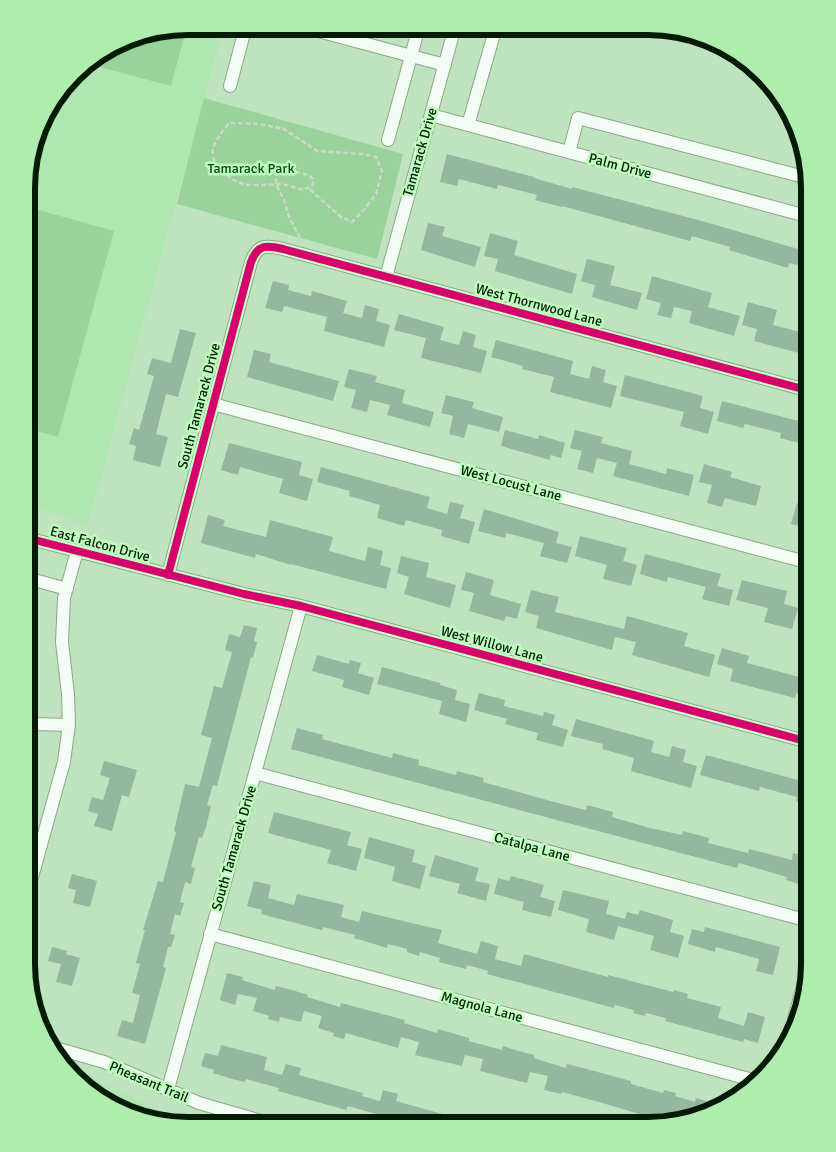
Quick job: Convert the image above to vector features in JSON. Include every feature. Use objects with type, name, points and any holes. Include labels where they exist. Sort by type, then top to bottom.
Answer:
[{"type":"street","points":[[230,86],[244,35]]},
{"type":"street","points":[[333,35],[445,65]]},
{"type":"street","points":[[388,140],[417,35]]},
{"type":"street","name":"Tamarack Drive","points":[[386,277],[453,35]]},
{"type":"street","points":[[468,125],[494,35]]},
{"type":"street","name":"Palm Drive","points":[[431,115],[801,215]]},
{"type":"street","points":[[569,152],[578,118],[801,176]]},
{"type":"street","name":"West Thornwood Lane","points":[[261,247],[267,246],[283,249],[801,389]]},
{"type":"street","name":"South Tamarack Drive","points":[[168,575],[251,262],[261,247]]},
{"type":"street","name":"West Locust Lane","points":[[213,404],[801,561]]},
{"type":"street","name":"East Falcon Drive","points":[[35,540],[168,575]]},
{"type":"street","points":[[35,867],[64,762],[69,725],[68,694],[62,642],[64,598],[77,551]]},
{"type":"street","name":"West Willow Lane","points":[[168,575],[302,606],[801,740]]},
{"type":"street","points":[[35,580],[67,589]]},
{"type":"street","name":"South Tamarack Drive","points":[[168,1089],[302,606]]},
{"type":"street","points":[[35,724],[69,725]]},
{"type":"street","name":"Catalpa Lane","points":[[255,773],[801,919]]},
{"type":"street","name":"Magnola Lane","points":[[210,934],[749,1079]]},
{"type":"street","name":"Pheasant Trail","points":[[62,1050],[104,1062],[199,1103],[247,1117]]},
{"type":"path","points":[[300,238],[289,217],[284,200],[276,184],[276,174],[282,170],[296,171],[307,174],[314,179],[312,186],[303,190],[276,184],[263,186],[237,182],[214,162],[212,154],[215,141],[229,123],[260,124],[284,128],[317,151],[364,154],[376,157],[382,171],[376,194],[352,222],[341,217],[308,188]]},
{"type":"shaded area","points":[[222,35],[87,528],[70,518],[35,508],[35,188],[36,168],[43,139],[56,112],[80,80],[95,67],[120,51],[139,43],[168,36]]},
{"type":"shaded area","points":[[86,1077],[177,1116],[149,1112],[130,1105],[112,1096]]},
{"type":"green space","points":[[185,35],[171,86],[100,67],[101,63],[120,51],[139,43],[168,36]]},
{"type":"green space","name":"Tamarack Park","points":[[204,98],[403,154],[377,259],[177,204]]},
{"type":"green space","points":[[35,209],[114,231],[58,437],[35,430]]},
{"type":"building","points":[[447,154],[572,189],[572,187],[702,221],[798,249],[801,248],[801,266],[789,263],[788,268],[729,250],[730,247],[692,236],[690,241],[535,200],[537,195],[498,185],[497,189],[459,179],[457,186],[440,182]]},
{"type":"building","points":[[428,223],[445,227],[442,236],[481,247],[475,267],[421,250]]},
{"type":"building","points":[[490,233],[518,241],[514,255],[577,274],[572,294],[495,271],[498,259],[484,256]]},
{"type":"building","points":[[587,259],[615,266],[610,285],[642,293],[637,310],[592,297],[595,285],[581,281]]},
{"type":"building","points":[[652,276],[712,293],[708,307],[740,316],[734,336],[689,323],[692,311],[674,307],[671,318],[657,315],[661,303],[646,299]]},
{"type":"building","points":[[273,281],[289,285],[288,290],[311,296],[312,291],[347,301],[343,313],[362,318],[365,305],[379,309],[376,321],[390,325],[384,347],[324,331],[327,317],[284,306],[282,312],[265,308]]},
{"type":"building","points":[[748,302],[777,310],[773,325],[801,332],[799,353],[754,341],[757,329],[742,325]]},
{"type":"building","points":[[399,314],[444,327],[440,340],[459,345],[463,331],[476,335],[473,347],[487,351],[481,373],[421,358],[426,338],[394,330]]},
{"type":"building","points":[[180,329],[196,333],[178,397],[166,394],[156,434],[168,437],[160,467],[133,460],[136,446],[129,444],[134,428],[139,430],[154,376],[147,374],[152,358],[171,363]]},
{"type":"building","points":[[496,340],[573,361],[570,374],[589,379],[592,366],[606,370],[603,382],[617,386],[611,408],[550,392],[554,377],[522,369],[523,366],[491,357]]},
{"type":"building","points":[[254,350],[271,354],[269,362],[339,381],[333,401],[247,377]]},
{"type":"building","points":[[349,369],[377,376],[375,382],[405,390],[402,403],[434,412],[430,427],[387,415],[390,405],[370,400],[367,412],[351,408],[356,390],[344,387]]},
{"type":"building","points":[[625,375],[703,396],[700,408],[714,412],[708,434],[680,426],[684,412],[620,396]]},
{"type":"building","points":[[446,395],[474,402],[472,408],[503,417],[499,432],[468,424],[464,438],[449,434],[453,416],[441,413]]},
{"type":"building","points":[[722,401],[801,422],[801,444],[780,438],[781,433],[745,424],[743,428],[717,421]]},
{"type":"building","points":[[505,430],[538,439],[539,435],[565,443],[561,458],[551,455],[550,460],[501,446]]},
{"type":"building","points":[[575,430],[603,437],[601,443],[632,451],[629,464],[666,474],[667,468],[694,475],[689,496],[613,476],[617,463],[597,458],[593,473],[577,469],[582,451],[570,448]]},
{"type":"building","points":[[229,443],[302,462],[299,475],[313,479],[307,501],[279,493],[283,479],[240,467],[238,475],[221,470]]},
{"type":"building","points":[[704,464],[732,472],[730,477],[761,486],[756,506],[725,498],[722,507],[707,503],[712,485],[699,482]]},
{"type":"building","points":[[321,467],[430,497],[427,508],[447,514],[450,502],[464,505],[460,518],[475,522],[469,544],[441,536],[442,530],[406,520],[404,526],[377,518],[380,505],[349,496],[350,491],[317,482]]},
{"type":"building","points":[[797,503],[801,504],[801,527],[791,524]]},
{"type":"building","points":[[484,509],[559,532],[556,543],[572,547],[567,563],[540,556],[544,543],[506,533],[505,538],[478,531]]},
{"type":"building","points":[[208,515],[225,520],[223,526],[266,537],[270,520],[333,537],[329,551],[365,561],[368,547],[383,551],[380,565],[391,568],[386,589],[291,565],[256,554],[255,558],[201,543]]},
{"type":"building","points":[[580,536],[627,548],[623,561],[637,565],[631,586],[603,579],[607,565],[575,556]]},
{"type":"building","points":[[645,554],[721,574],[717,586],[733,590],[729,606],[702,599],[706,587],[668,577],[667,582],[640,574]]},
{"type":"building","points":[[401,556],[429,563],[426,577],[456,585],[450,608],[404,594],[409,577],[397,573]]},
{"type":"building","points":[[466,572],[494,580],[490,595],[521,604],[517,619],[506,616],[504,621],[469,611],[474,593],[461,590]]},
{"type":"building","points":[[742,580],[787,591],[784,604],[798,608],[792,629],[764,622],[768,608],[736,600]]},
{"type":"building","points":[[531,590],[559,597],[555,612],[624,629],[627,616],[688,633],[684,646],[715,655],[709,677],[632,655],[636,642],[615,637],[612,650],[536,628],[539,616],[525,612]]},
{"type":"building","points":[[244,625],[257,628],[254,641],[257,642],[253,658],[251,657],[217,786],[213,785],[207,805],[211,806],[206,827],[202,838],[199,837],[191,867],[195,868],[191,884],[185,882],[180,902],[184,903],[180,916],[175,914],[170,934],[175,935],[171,947],[168,947],[163,967],[166,968],[145,1044],[117,1036],[122,1020],[133,1023],[140,995],[132,993],[140,964],[136,963],[145,930],[143,930],[158,881],[163,882],[176,832],[174,831],[185,784],[199,787],[212,738],[201,735],[214,686],[222,688],[232,652],[225,650],[229,634],[240,637]]},
{"type":"building","points":[[722,648],[749,656],[747,663],[801,678],[801,694],[796,693],[795,698],[730,681],[733,669],[717,664]]},
{"type":"building","points":[[317,655],[349,664],[350,660],[361,663],[358,673],[374,678],[369,695],[342,687],[344,680],[312,671]]},
{"type":"building","points":[[382,667],[440,683],[440,685],[457,690],[455,700],[470,704],[466,722],[439,714],[442,701],[377,684]]},
{"type":"building","points":[[479,693],[505,700],[504,706],[543,716],[544,712],[555,715],[552,725],[568,730],[563,747],[536,740],[538,733],[505,724],[507,719],[474,710]]},
{"type":"building","points":[[576,719],[654,741],[651,752],[669,757],[672,746],[686,750],[683,762],[697,766],[691,788],[631,771],[634,758],[602,749],[603,744],[571,736]]},
{"type":"building","points":[[297,728],[323,735],[322,739],[392,758],[393,753],[419,760],[418,765],[456,775],[457,771],[484,778],[483,782],[554,802],[586,810],[587,805],[613,812],[612,817],[650,828],[682,835],[683,831],[709,838],[708,843],[748,853],[749,849],[792,860],[793,853],[801,855],[801,884],[786,880],[787,877],[739,863],[737,868],[291,749]]},
{"type":"building","points":[[706,755],[801,781],[801,802],[796,801],[797,797],[760,787],[759,791],[700,775]]},
{"type":"building","points":[[104,761],[137,770],[129,797],[122,795],[112,831],[94,826],[98,814],[88,811],[92,797],[103,800],[110,778],[100,775]]},
{"type":"building","points":[[274,812],[351,832],[347,845],[362,849],[356,871],[327,863],[331,850],[268,833]]},
{"type":"building","points":[[369,837],[415,850],[412,862],[426,866],[420,889],[392,881],[395,867],[364,858]]},
{"type":"building","points":[[435,855],[479,868],[475,881],[490,884],[486,901],[457,893],[460,884],[429,876]]},
{"type":"building","points":[[72,874],[97,881],[90,907],[73,903],[76,890],[68,888]]},
{"type":"building","points":[[511,876],[544,885],[540,897],[555,901],[551,917],[522,910],[524,902],[494,894],[498,878],[509,881]]},
{"type":"building","points":[[254,881],[271,885],[268,898],[294,905],[297,894],[344,905],[341,917],[359,922],[362,911],[442,930],[438,943],[477,954],[481,941],[498,946],[495,959],[521,966],[524,954],[608,977],[608,975],[673,992],[674,990],[688,994],[687,998],[721,1007],[718,1018],[744,1026],[748,1012],[765,1017],[758,1043],[744,1039],[743,1042],[665,1021],[666,1018],[646,1013],[645,1016],[633,1013],[634,1010],[615,1005],[614,1008],[487,974],[488,971],[467,965],[466,969],[439,962],[440,958],[420,952],[419,956],[407,952],[407,949],[388,944],[387,948],[354,938],[355,935],[323,927],[322,930],[261,914],[262,910],[247,906]]},
{"type":"building","points":[[563,890],[609,901],[606,914],[625,919],[627,912],[638,915],[640,910],[673,920],[670,932],[684,936],[678,958],[650,950],[654,936],[618,926],[614,940],[586,932],[589,919],[558,910]]},
{"type":"building","points":[[705,927],[780,947],[773,975],[756,971],[759,959],[716,947],[715,952],[688,944],[692,929],[704,932]]},
{"type":"building","points":[[52,947],[67,951],[66,954],[80,958],[72,986],[56,982],[61,964],[48,961]]},
{"type":"building","points":[[227,973],[243,977],[242,980],[275,990],[276,986],[340,1007],[341,1003],[405,1020],[404,1023],[437,1033],[438,1029],[469,1038],[469,1041],[502,1050],[503,1046],[534,1055],[534,1058],[566,1068],[567,1064],[631,1081],[631,1084],[663,1093],[664,1090],[676,1093],[675,1096],[695,1102],[696,1098],[712,1103],[678,1114],[649,1117],[562,1092],[561,1094],[544,1090],[548,1076],[530,1072],[527,1083],[480,1071],[483,1059],[465,1055],[462,1066],[415,1055],[419,1042],[401,1037],[398,1048],[346,1033],[344,1039],[333,1036],[334,1033],[318,1028],[322,1016],[304,1011],[301,1022],[280,1017],[279,1022],[268,1019],[269,1016],[253,1011],[257,998],[238,994],[235,1005],[220,1000]]},
{"type":"building","points":[[221,1045],[267,1057],[264,1070],[282,1075],[286,1064],[301,1068],[299,1075],[363,1093],[362,1096],[380,1101],[383,1090],[398,1094],[396,1101],[453,1117],[375,1117],[376,1114],[348,1106],[346,1110],[278,1091],[279,1088],[246,1079],[245,1082],[232,1079],[213,1073],[214,1070],[201,1066],[205,1053],[218,1056]]},
{"type":"cycle path","points":[[168,575],[251,262],[257,252],[263,247],[283,249],[801,389]]},
{"type":"cycle path","points":[[35,540],[244,594],[301,606],[801,740]]}]
